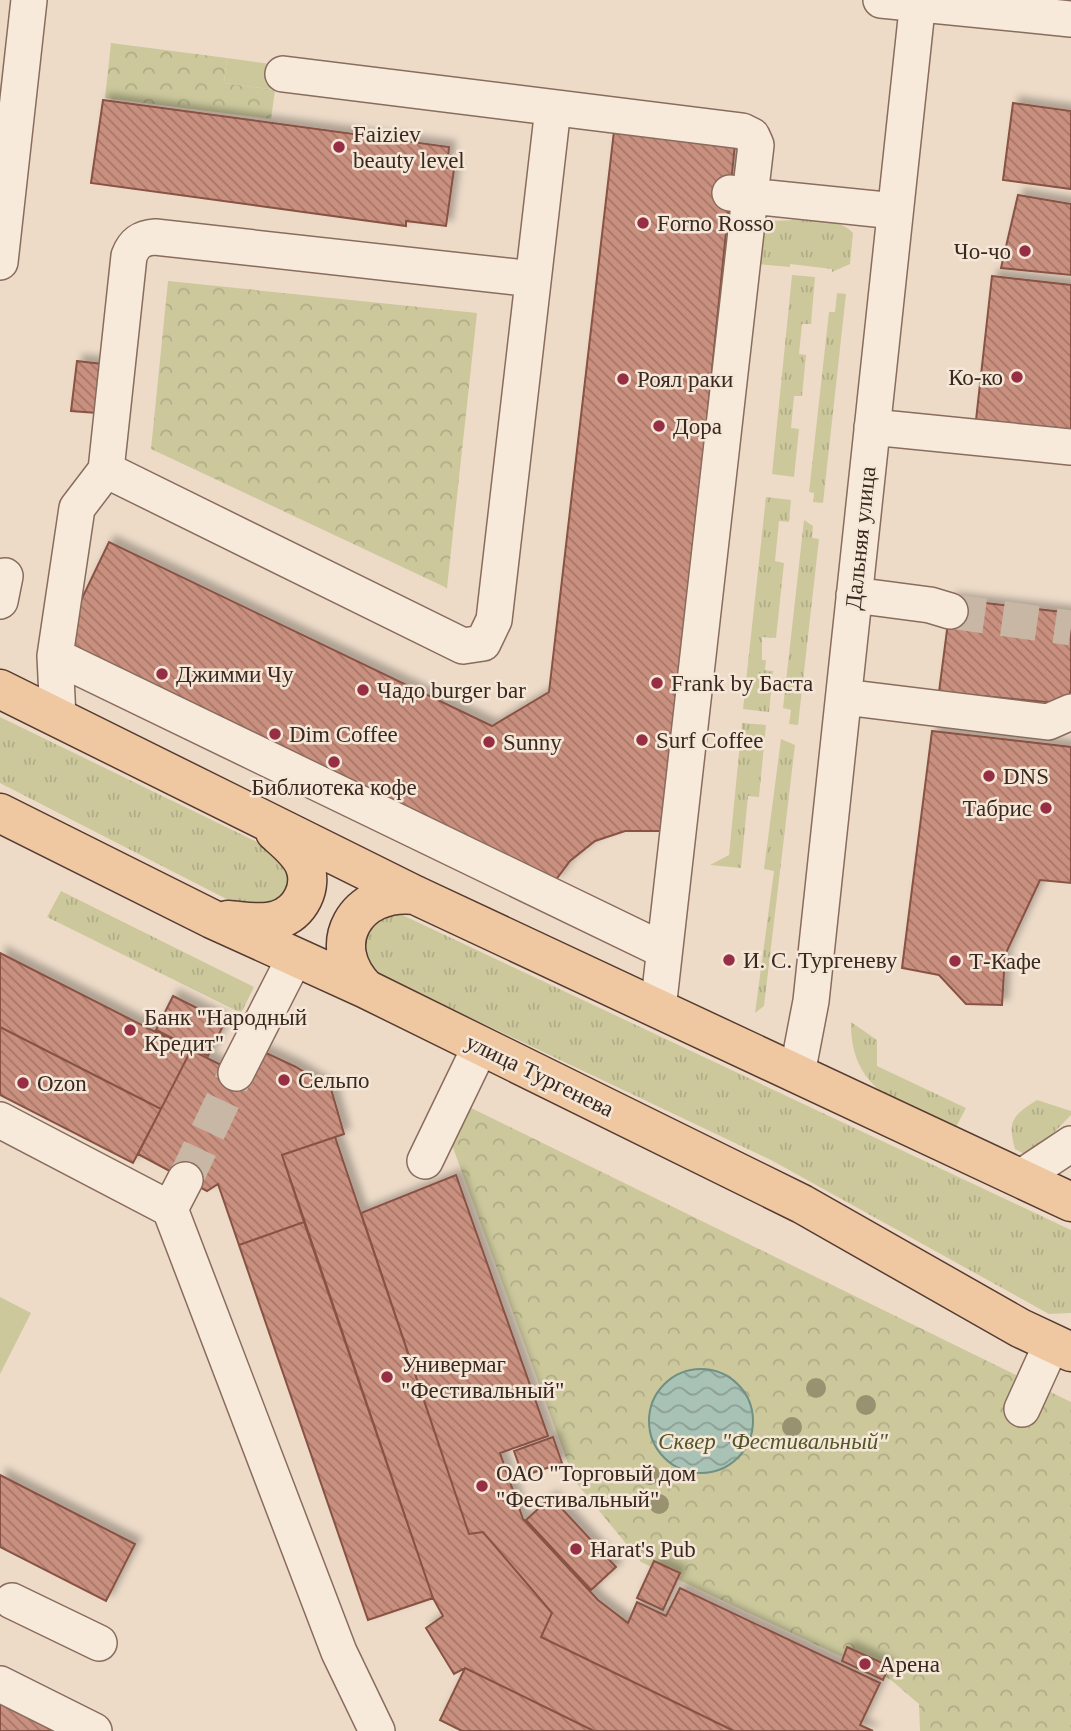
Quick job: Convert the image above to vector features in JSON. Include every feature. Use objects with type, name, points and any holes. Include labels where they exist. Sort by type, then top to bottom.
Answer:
[{"type":"main road","points":[[0,689],[415,895],[1070,1202]]},
{"type":"main road","name":"улица Тургенева","points":[[0,813],[212,919],[366,989],[802,1204],[1054,1338]]},
{"type":"main road","points":[[212,919],[276,921],[289,915],[300,904],[307,878],[304,864],[295,851],[260,818]]},
{"type":"main road","points":[[366,989],[358,981],[347,959],[347,934],[354,918],[365,905],[380,896],[397,893],[415,895]]},
{"type":"street","points":[[0,262],[29,0]]},
{"type":"street","points":[[881,0],[1071,19]]},
{"type":"street","name":"Дальняя улица","points":[[797,1074],[811,1001],[917,2]]},
{"type":"street","points":[[283,74],[742,131],[752,136],[756,145],[740,195],[658,1009]]},
{"type":"street","points":[[106,470],[463,646],[483,643],[494,620],[553,108]]},
{"type":"street","points":[[740,195],[895,211]]},
{"type":"street","points":[[58,718],[71,658],[77,508],[106,470],[129,256],[133,247],[144,238],[533,279]]},
{"type":"street","points":[[872,427],[1071,447]]},
{"type":"street","points":[[854,596],[930,605],[950,611]]},
{"type":"street","points":[[71,658],[663,950]]},
{"type":"street","points":[[844,697],[1048,722],[1071,712]]},
{"type":"street","points":[[236,1073],[295,957]]},
{"type":"street","points":[[425,1161],[481,1045]]},
{"type":"street","points":[[0,1120],[177,1194],[339,1652],[377,1731]]},
{"type":"street","points":[[1020,1178],[1071,1144]]},
{"type":"street","points":[[1022,1409],[1054,1338]]},
{"type":"street","points":[[4,1607],[99,1643]]},
{"type":"street","points":[[0,1685],[94,1731]]},
{"type":"green space","points":[[111,43],[227,58],[224,83],[275,90],[271,119],[105,98]]},
{"type":"green space","points":[[227,58],[278,65],[275,90],[224,83]]},
{"type":"green space","points":[[774,221],[833,222],[847,228],[853,233],[850,264],[832,272],[832,269],[790,264],[790,267],[758,264],[760,230]]},
{"type":"green space","points":[[792,275],[815,277],[811,324],[802,324],[799,354],[806,355],[802,396],[794,396],[791,428],[799,429],[794,477],[772,474]]},
{"type":"green space","points":[[168,281],[477,313],[447,588],[151,449]]},
{"type":"green space","points":[[837,293],[846,294],[823,503],[813,502],[814,493],[809,492],[829,312],[835,312]]},
{"type":"green space","points":[[766,497],[791,500],[789,522],[779,521],[775,561],[784,563],[776,638],[762,637],[765,670],[773,671],[769,712],[743,709]]},
{"type":"green space","points":[[804,520],[813,526],[812,538],[819,539],[798,725],[789,724],[791,710],[783,708]]},
{"type":"green space","points":[[0,717],[286,856],[292,899],[244,908],[0,783]]},
{"type":"green space","points":[[742,723],[766,725],[759,797],[748,796],[741,868],[710,865],[729,855]]},
{"type":"green space","points":[[781,739],[795,745],[764,1006],[755,1013],[774,871],[764,869]]},
{"type":"green space","points":[[61,891],[254,987],[241,1013],[47,917]]},
{"type":"green space","points":[[394,911],[1071,1230],[1071,1313],[1049,1314],[771,1160],[366,968],[363,931]]},
{"type":"green space","points":[[851,1022],[877,1040],[877,1066],[966,1108],[955,1129],[899,1103],[869,1080],[859,1065],[853,1046]]},
{"type":"green space","points":[[1037,1100],[1071,1111],[1071,1115],[1030,1157],[1015,1149],[1012,1125],[1022,1110]]},
{"type":"green space","name":"Сквер \"Фестивальный\"","points":[[463,1104],[1071,1402],[1071,1731],[920,1731],[919,1704],[891,1680],[641,1562],[574,1480],[448,1134]]},
{"type":"green space","points":[[0,1297],[31,1313],[0,1374]]},
{"type":"water","points":[[701,1369],[721,1373],[738,1384],[749,1401],[753,1421],[749,1441],[738,1458],[721,1469],[701,1473],[681,1469],[664,1458],[653,1441],[649,1421],[653,1401],[664,1384],[681,1373]]},
{"type":"building","points":[[103,100],[449,147],[447,168],[454,169],[446,226],[406,221],[406,226],[91,183]]},
{"type":"building","points":[[1013,103],[1071,111],[1071,189],[1003,180]]},
{"type":"building","points":[[614,131],[735,144],[665,831],[625,831],[595,841],[570,861],[555,881],[61,642],[109,542],[492,726],[549,692]]},
{"type":"building","points":[[1018,195],[1071,204],[1071,275],[1001,268]]},
{"type":"building","points":[[992,276],[1071,285],[1071,431],[976,420]]},
{"type":"building","points":[[77,361],[102,364],[97,413],[71,411]]},
{"type":"building","points":[[951,599],[1071,613],[1071,689],[1067,704],[939,692]]},
{"type":"building","points":[[932,731],[1071,747],[1071,883],[1040,880],[1005,955],[1002,1005],[966,1004],[939,975],[902,968]]},
{"type":"building","points":[[0,953],[191,1050],[161,1109],[0,1027]]},
{"type":"building","points":[[173,996],[225,1022],[208,1056],[156,1030]]},
{"type":"building","points":[[0,1027],[161,1109],[133,1163],[0,1095]]},
{"type":"building","points":[[191,1050],[247,1078],[260,1050],[296,1067],[331,1089],[344,1134],[282,1155],[304,1222],[239,1245],[218,1184],[207,1191],[138,1154]]},
{"type":"building","name":"Универмаг \"Фестивальный\"","points":[[335,1137],[469,1534],[483,1532],[552,1613],[541,1637],[734,1731],[594,1731],[465,1668],[454,1674],[426,1628],[443,1616],[433,1598],[282,1155]]},
{"type":"building","name":"ОАО \"Торговый дом \"Фестивальный\"","points":[[456,1175],[548,1436],[500,1453],[523,1519],[598,1600],[628,1623],[637,1602],[666,1616],[680,1588],[880,1683],[860,1725],[873,1731],[734,1731],[541,1637],[552,1613],[483,1532],[469,1534],[361,1213]]},
{"type":"building","points":[[304,1222],[433,1598],[368,1620],[239,1245]]},
{"type":"building","points":[[553,1437],[562,1463],[523,1476],[514,1451]]},
{"type":"building","points":[[0,1475],[135,1544],[106,1601],[0,1547]]},
{"type":"building","name":"Harat's Pub","points":[[551,1497],[616,1567],[591,1590],[526,1520]]},
{"type":"building","points":[[654,1561],[680,1573],[663,1610],[637,1598]]},
{"type":"building","name":"Арена","points":[[847,1647],[889,1666],[883,1680],[842,1661]]},
{"type":"building","points":[[465,1668],[594,1731],[462,1731],[440,1720]]},
{"type":"building","points":[[0,1698],[65,1731],[0,1731]]},
{"type":"tunnel","points":[[950,611],[1071,628]]},
{"type":"tunnel","points":[[185,1180],[236,1073]]},
{"type":"place","name":"Faiziev beauty level","points":[[339,147]]},
{"type":"place","name":"Forno Rosso","points":[[643,223]]},
{"type":"place","name":"Чо-чо","points":[[1025,251]]},
{"type":"place","name":"Ко-ко","points":[[1017,377]]},
{"type":"place","name":"Роял раки","points":[[623,379]]},
{"type":"place","name":"Дора","points":[[659,426]]},
{"type":"place","name":"Джимми Чу","points":[[162,674]]},
{"type":"place","name":"Frank by Баста","points":[[657,683]]},
{"type":"place","name":"Чадо burger bar","points":[[363,690]]},
{"type":"place","name":"Dim Coffee","points":[[275,734]]},
{"type":"place","name":"Surf Coffee","points":[[642,740]]},
{"type":"place","name":"Sunny","points":[[489,742]]},
{"type":"place","name":"Библиотека кофе","points":[[334,762]]},
{"type":"place","name":"DNS","points":[[989,776]]},
{"type":"place","name":"Табрис","points":[[1046,808]]},
{"type":"place","name":"И. С. Тургеневу","points":[[729,960]]},
{"type":"place","name":"Т-Кафе","points":[[955,961]]},
{"type":"place","name":"Банк \"Народный Кредит\"","points":[[130,1030]]},
{"type":"place","name":"Сельпо","points":[[284,1080]]},
{"type":"place","name":"Ozon","points":[[23,1083]]},
{"type":"place","name":"Универмаг \"Фестивальный\"","points":[[387,1377]]},
{"type":"place","name":"ОАО \"Торговый дом \"Фестивальный\"","points":[[482,1486]]},
{"type":"place","name":"Harat's Pub","points":[[576,1549]]},
{"type":"place","name":"Арена","points":[[865,1664]]}]
